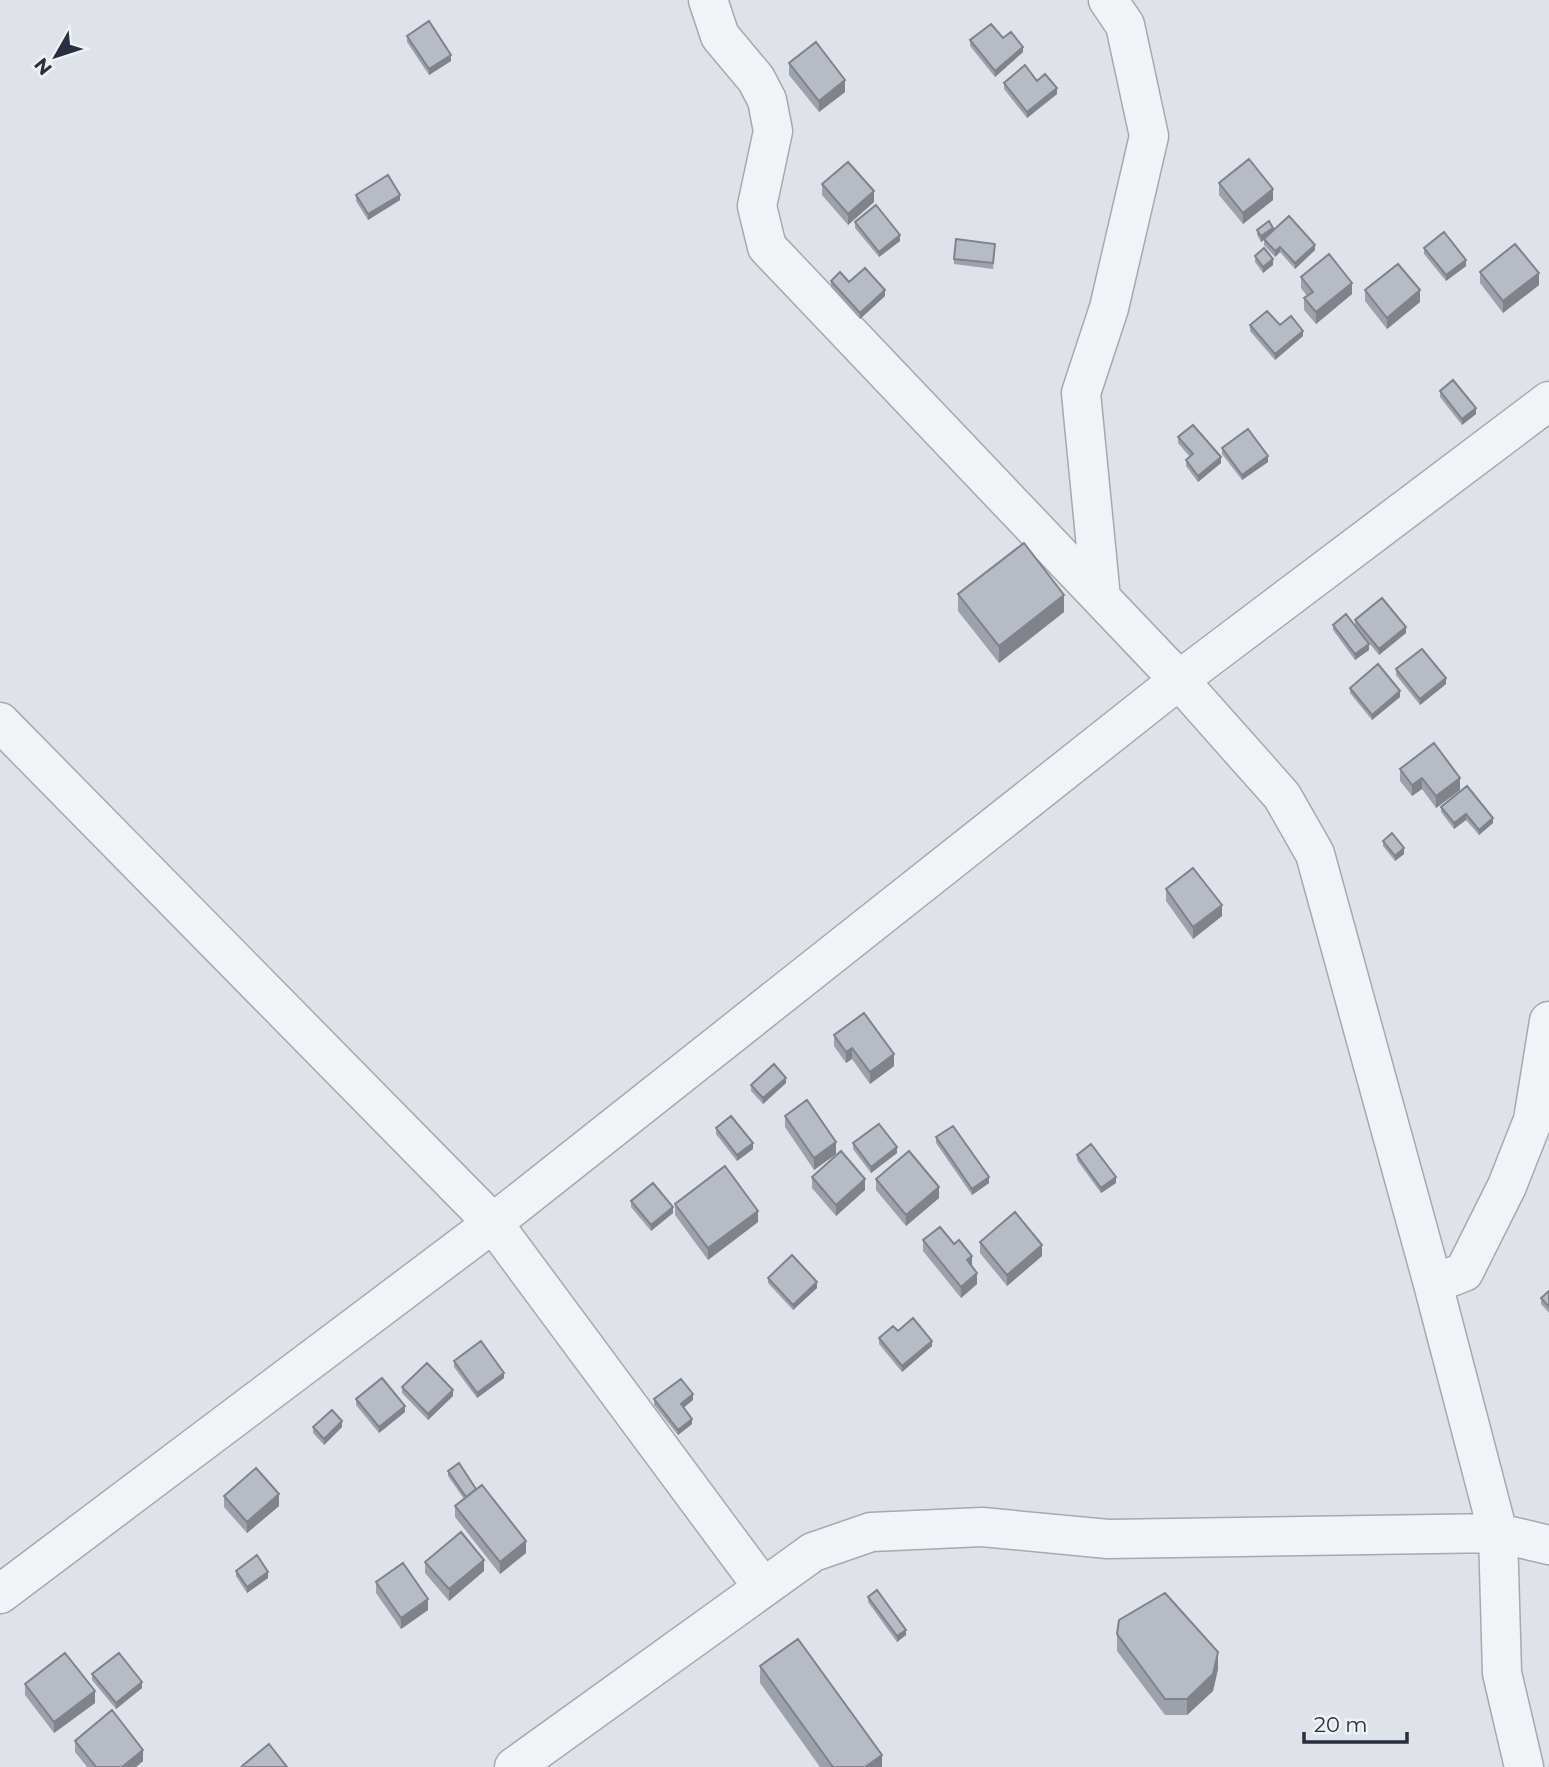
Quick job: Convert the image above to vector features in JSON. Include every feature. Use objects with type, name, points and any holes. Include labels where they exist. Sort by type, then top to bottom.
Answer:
[{"type":"street","points":[[708,0],[720,36],[756,79],[767,100],[773,131],[757,206],[767,247],[1179,680],[1282,796],[1315,854],[1498,1533],[1502,1673],[1524,1767]]},
{"type":"street","points":[[1101,598],[1081,393],[1109,308],[1149,136],[1125,25],[1108,0]]},
{"type":"street","points":[[0,1594],[493,1223],[1179,680],[1549,401]]},
{"type":"street","points":[[0,722],[493,1223],[762,1586]]},
{"type":"street","points":[[1433,1284],[1464,1272],[1507,1185],[1533,1120],[1549,1021]]},
{"type":"street","points":[[514,1767],[762,1586],[813,1552],[871,1532],[982,1527],[1108,1539],[1498,1533],[1549,1545]]},
{"type":"building","points":[[429,21],[451,55],[429,69],[407,36]]},
{"type":"building","points":[[991,24],[1003,38],[1011,32],[1023,47],[995,71],[970,40]]},
{"type":"building","points":[[816,42],[845,80],[819,101],[789,63]]},
{"type":"building","points":[[1025,65],[1037,81],[1045,74],[1057,88],[1027,112],[1004,83]]},
{"type":"building","points":[[1249,159],[1273,189],[1243,213],[1219,183]]},
{"type":"building","points":[[848,162],[874,191],[848,214],[822,184]]},
{"type":"building","points":[[388,175],[400,195],[368,214],[356,195]]},
{"type":"building","points":[[876,205],[900,235],[879,252],[855,222]]},
{"type":"building","points":[[1289,216],[1315,245],[1295,263],[1280,247],[1275,251],[1264,239]]},
{"type":"building","points":[[1269,221],[1273,228],[1261,236],[1257,230]]},
{"type":"building","points":[[1444,232],[1466,260],[1446,275],[1424,248]]},
{"type":"building","points":[[956,239],[995,244],[993,263],[954,259]]},
{"type":"building","points":[[1515,244],[1539,273],[1503,301],[1480,272]]},
{"type":"building","points":[[1264,248],[1273,259],[1263,267],[1255,256]]},
{"type":"building","points":[[1329,254],[1352,283],[1316,312],[1304,298],[1313,292],[1301,277]]},
{"type":"building","points":[[1398,264],[1420,290],[1387,318],[1365,290]]},
{"type":"building","points":[[865,268],[885,290],[860,313],[831,281],[840,272],[849,282]]},
{"type":"building","points":[[1267,311],[1280,325],[1291,316],[1303,331],[1275,354],[1250,325]]},
{"type":"building","points":[[1453,380],[1476,408],[1462,419],[1440,391]]},
{"type":"building","points":[[1193,425],[1221,457],[1198,476],[1186,460],[1193,454],[1178,437]]},
{"type":"building","points":[[1248,429],[1268,456],[1242,475],[1222,448]]},
{"type":"building","points":[[1024,543],[1064,595],[999,646],[958,594]]},
{"type":"building","points":[[1382,598],[1406,627],[1379,649],[1355,620]]},
{"type":"building","points":[[1346,614],[1369,644],[1355,654],[1333,625]]},
{"type":"building","points":[[1422,649],[1446,678],[1420,699],[1396,669]]},
{"type":"building","points":[[1378,664],[1400,691],[1372,715],[1350,688]]},
{"type":"building","points":[[1434,743],[1460,778],[1436,796],[1422,778],[1412,785],[1400,769]]},
{"type":"building","points":[[1467,786],[1493,818],[1479,830],[1466,814],[1454,823],[1441,807]]},
{"type":"building","points":[[1392,833],[1404,848],[1395,856],[1383,841]]},
{"type":"building","points":[[1193,868],[1222,905],[1193,927],[1166,889]]},
{"type":"building","points":[[864,1013],[894,1054],[870,1072],[852,1048],[846,1052],[834,1035]]},
{"type":"building","points":[[774,1064],[786,1078],[763,1098],[751,1085]]},
{"type":"building","points":[[807,1100],[836,1142],[814,1158],[785,1116]]},
{"type":"building","points":[[731,1116],[753,1143],[737,1155],[716,1128]]},
{"type":"building","points":[[879,1124],[897,1147],[871,1167],[853,1143]]},
{"type":"building","points":[[953,1126],[989,1177],[972,1189],[936,1137]]},
{"type":"building","points":[[1091,1144],[1116,1177],[1101,1188],[1077,1155]]},
{"type":"building","points":[[841,1151],[865,1179],[836,1205],[812,1177]]},
{"type":"building","points":[[909,1151],[939,1187],[906,1215],[876,1179]]},
{"type":"building","points":[[725,1166],[758,1211],[708,1248],[675,1204]]},
{"type":"building","points":[[653,1183],[673,1207],[651,1225],[631,1201]]},
{"type":"building","points":[[1015,1212],[1042,1245],[1007,1275],[980,1242]]},
{"type":"building","points":[[940,1227],[954,1244],[959,1240],[972,1256],[967,1260],[977,1273],[961,1287],[923,1240]]},
{"type":"building","points":[[792,1255],[817,1282],[793,1305],[768,1278]]},
{"type":"building","points":[[1549,1291],[1549,1307],[1541,1298]]},
{"type":"building","points":[[913,1318],[932,1341],[902,1366],[879,1338],[893,1326],[898,1331]]},
{"type":"building","points":[[481,1341],[504,1373],[477,1393],[454,1361]]},
{"type":"building","points":[[427,1363],[453,1390],[428,1414],[402,1387]]},
{"type":"building","points":[[382,1378],[405,1406],[379,1427],[356,1399]]},
{"type":"building","points":[[681,1379],[693,1394],[681,1404],[692,1419],[678,1430],[654,1399]]},
{"type":"building","points":[[332,1410],[342,1421],[324,1439],[313,1427]]},
{"type":"building","points":[[459,1463],[476,1489],[466,1497],[448,1471]]},
{"type":"building","points":[[256,1468],[279,1494],[247,1522],[224,1496]]},
{"type":"building","points":[[482,1485],[526,1541],[500,1562],[455,1506]]},
{"type":"building","points":[[461,1532],[484,1560],[449,1589],[425,1562]]},
{"type":"building","points":[[257,1555],[268,1572],[247,1587],[236,1571]]},
{"type":"building","points":[[403,1563],[428,1599],[401,1618],[376,1582]]},
{"type":"building","points":[[877,1590],[906,1630],[897,1636],[868,1597]]},
{"type":"building","points":[[1165,1593],[1218,1652],[1213,1674],[1187,1699],[1165,1699],[1117,1634],[1119,1620]]},
{"type":"building","points":[[798,1639],[882,1755],[865,1767],[833,1767],[760,1666]]},
{"type":"building","points":[[65,1653],[95,1691],[54,1722],[25,1684]]},
{"type":"building","points":[[119,1653],[142,1682],[116,1703],[92,1674]]},
{"type":"building","points":[[112,1710],[143,1750],[122,1767],[96,1767],[75,1741]]},
{"type":"building","points":[[269,1744],[287,1767],[242,1766]]}]
